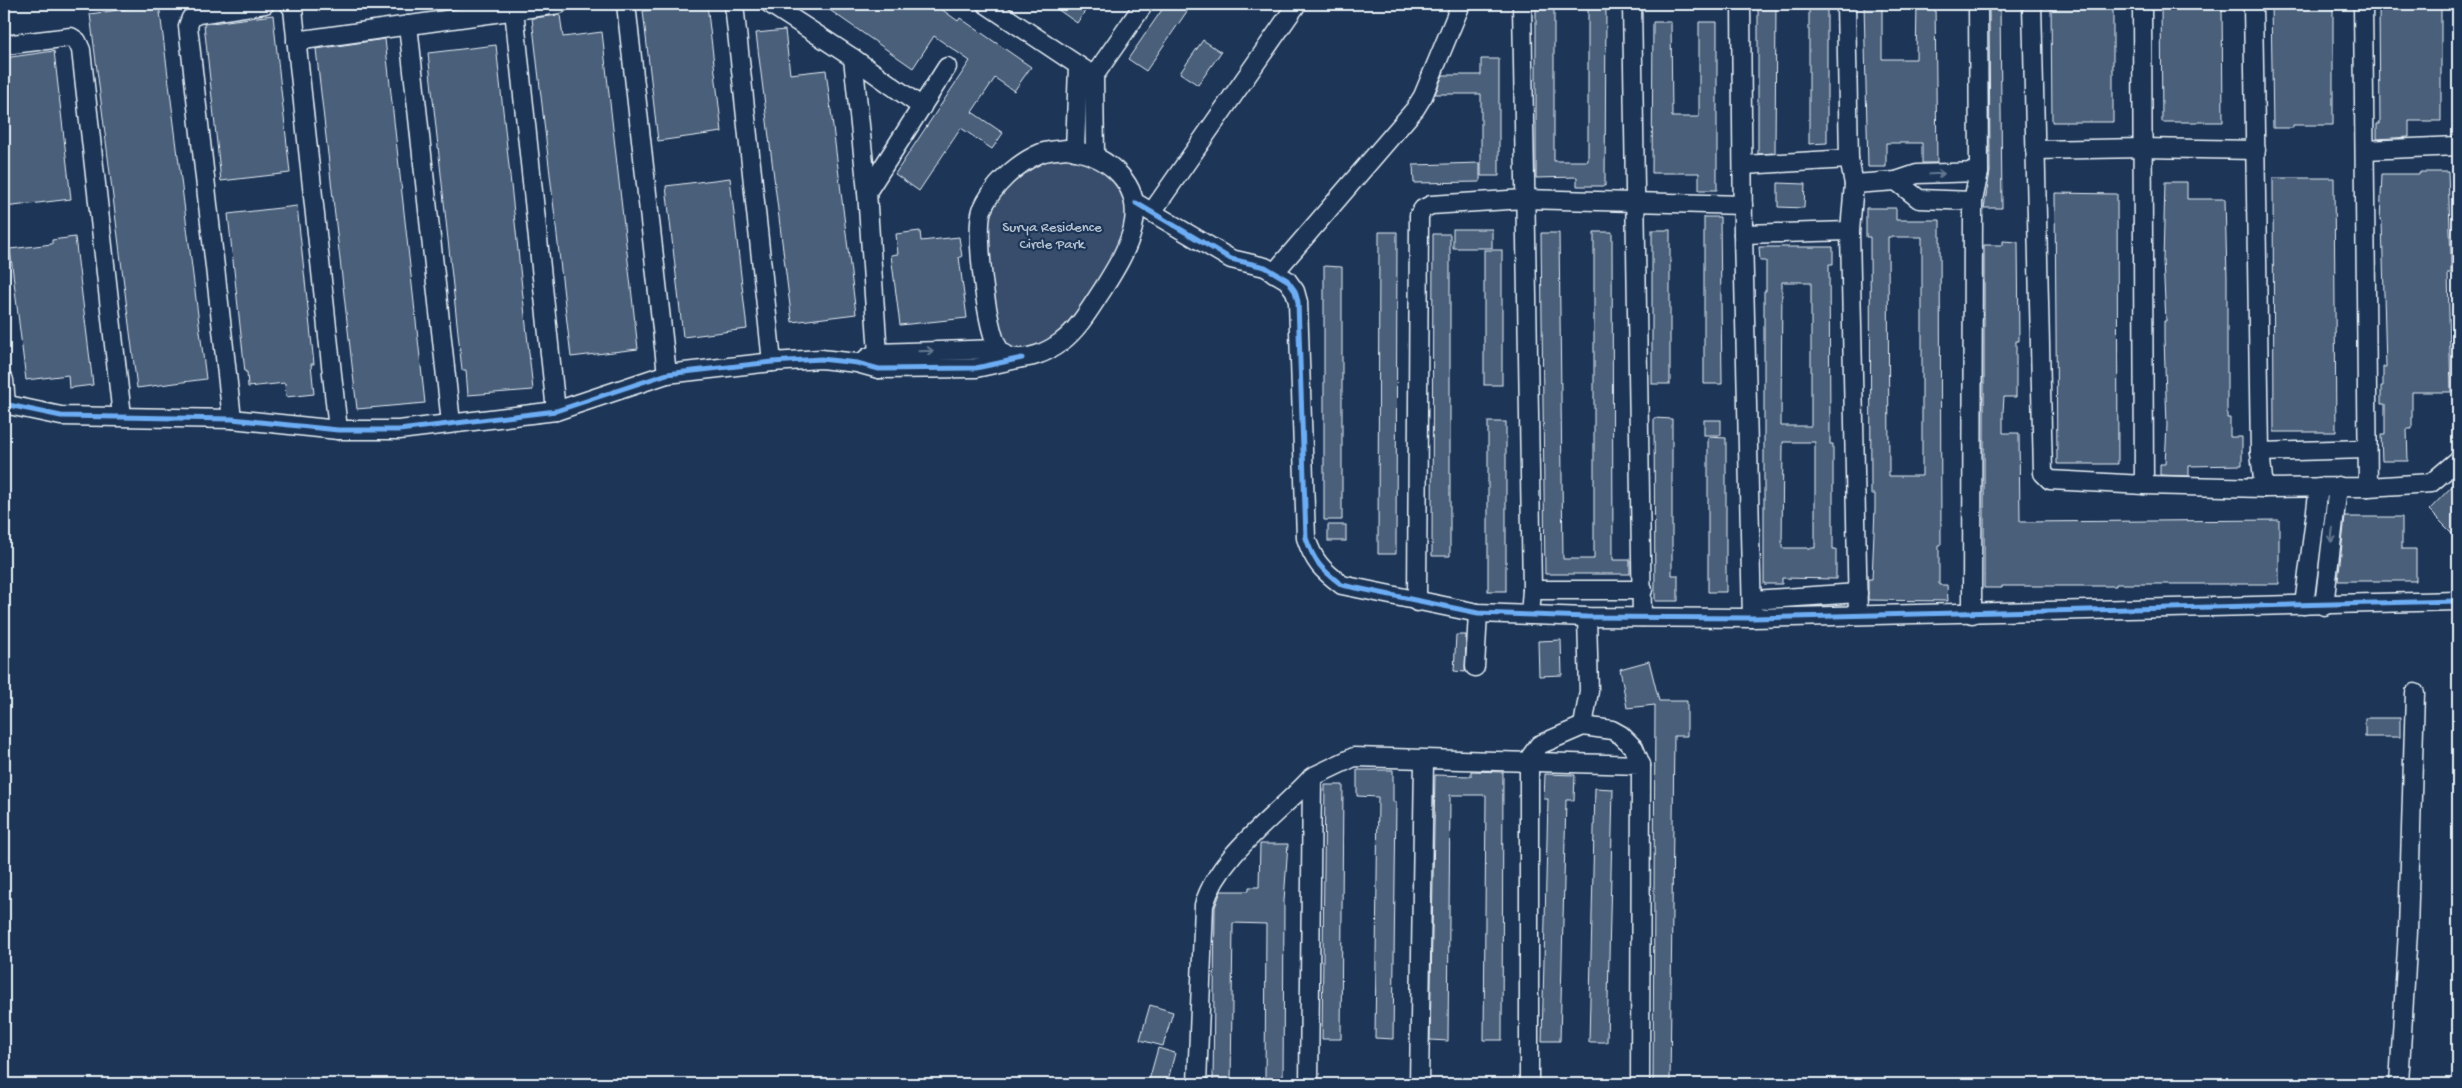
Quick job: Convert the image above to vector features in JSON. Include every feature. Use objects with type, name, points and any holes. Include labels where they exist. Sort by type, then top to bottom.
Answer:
[{"type":"street","points":[[232,419],[188,26],[191,18],[198,14],[265,4]]},
{"type":"street","points":[[289,4],[292,9],[296,41],[338,430]]},
{"type":"street","points":[[296,41],[559,4]]},
{"type":"street","points":[[626,4],[668,374]]},
{"type":"street","points":[[734,4],[772,362]]},
{"type":"street","points":[[770,4],[854,58],[922,107]]},
{"type":"street","points":[[1094,156],[1094,76],[1144,4]]},
{"type":"street","points":[[1152,212],[1297,4]]},
{"type":"street","points":[[1269,270],[1415,109],[1423,96],[1462,4]]},
{"type":"street","points":[[1522,4],[1532,590],[1530,615]]},
{"type":"street","points":[[1632,4],[1642,617]]},
{"type":"street","points":[[1741,4],[1744,165],[1743,234],[1752,618]]},
{"type":"street","points":[[1846,4],[1849,158],[1854,184],[1850,231],[1858,615]]},
{"type":"street","points":[[1972,614],[1973,201],[1979,172],[1978,4]]},
{"type":"street","points":[[2032,4],[2044,472],[2046,477],[2050,480],[2144,485],[2264,488],[2368,487],[2431,482],[2458,460]]},
{"type":"street","points":[[2142,4],[2144,485]]},
{"type":"street","points":[[2253,4],[2260,452],[2264,488]]},
{"type":"street","points":[[2363,4],[2366,449],[2368,487]]},
{"type":"street","points":[[994,6],[1094,76]]},
{"type":"street","points":[[514,10],[556,411]]},
{"type":"street","points":[[408,25],[451,423]]},
{"type":"street","points":[[4,45],[71,37],[78,41],[81,50],[122,416]]},
{"type":"street","points":[[854,58],[867,192],[878,361]]},
{"type":"street","points":[[1075,151],[1078,66]]},
{"type":"street","points":[[867,192],[947,67]]},
{"type":"street","points":[[2365,150],[2458,146]]},
{"type":"street","points":[[2035,150],[2143,148],[2256,150]]},
{"type":"street","points":[[878,361],[982,367],[1051,349],[1063,341],[1092,306],[1124,255],[1133,226],[1136,203],[1123,177],[1107,163],[1094,156],[1075,151],[1042,152],[1010,172],[983,209],[979,222],[983,268],[992,328],[999,349]]},
{"type":"street","points":[[1744,165],[1849,158]]},
{"type":"street","points":[[1854,184],[1896,181],[1917,174],[1979,172]]},
{"type":"street","points":[[1896,181],[1919,199],[1973,201]]},
{"type":"street","points":[[1417,602],[1419,215],[1423,209],[1430,205],[1524,199],[1743,206]]},
{"type":"street","points":[[1136,203],[1231,259],[1269,270],[1287,280],[1295,291],[1298,302],[1306,538],[1312,557],[1324,571],[1342,585],[1417,602],[1478,613],[1587,617],[1752,618],[1972,614],[2458,601]]},
{"type":"street","points":[[1743,234],[1850,231]]},
{"type":"street","points":[[980,349],[982,367]]},
{"type":"street","points":[[4,380],[5,404],[35,412],[61,416],[232,419],[338,430],[399,430],[556,411],[668,374],[772,362],[821,359],[858,363],[980,349],[999,349],[1011,357],[1022,358]]},
{"type":"street","points":[[2260,452],[2366,449]]},
{"type":"street","points":[[2324,606],[2338,486]]},
{"type":"street","points":[[2304,606],[2319,487]]},
{"type":"street","points":[[1532,590],[1643,590]]},
{"type":"street","points":[[1753,600],[1858,593]]},
{"type":"street","points":[[1475,667],[1478,613]]},
{"type":"street","points":[[1583,726],[1589,691],[1587,617]]},
{"type":"street","points":[[2399,1084],[2408,931],[2415,692]]},
{"type":"street","points":[[1528,1084],[1529,763],[1531,756],[1540,744],[1583,726],[1612,730],[1621,735],[1634,748],[1641,765],[1640,1084]]},
{"type":"street","points":[[1197,1084],[1204,905],[1207,895],[1229,862],[1312,777],[1354,758],[1641,765]]},
{"type":"street","points":[[1419,1084],[1424,761]]},
{"type":"street","points":[[1309,1084],[1312,777]]},
{"type":"green space","name":"Surya Residence Circle Park","points":[[1095,156],[1136,203],[1092,306],[1036,355],[999,349],[983,209],[1026,161]]},
{"type":"building","points":[[159,4],[206,379],[137,388],[90,14]]},
{"type":"building","points":[[707,4],[722,132],[658,141],[643,11]]},
{"type":"building","points":[[821,4],[934,4],[958,21],[960,18],[1031,67],[1014,91],[995,78],[972,112],[1003,133],[992,149],[961,128],[919,191],[895,174],[970,61],[934,36],[913,68]]},
{"type":"building","points":[[1050,4],[1090,4],[1077,23]]},
{"type":"building","points":[[1166,4],[1192,4],[1146,71],[1128,59]]},
{"type":"building","points":[[1536,4],[1554,4],[1554,161],[1588,161],[1588,4],[1606,4],[1605,186],[1577,186],[1577,177],[1536,178]]},
{"type":"building","points":[[1758,4],[1776,4],[1775,153],[1758,154]]},
{"type":"building","points":[[1809,4],[1827,4],[1827,143],[1809,144]]},
{"type":"building","points":[[1864,4],[1882,4],[1882,59],[1916,59],[1917,4],[1935,4],[1937,163],[1922,163],[1922,143],[1886,143],[1886,167],[1868,167]]},
{"type":"building","points":[[1989,4],[2000,4],[2002,208],[1984,208],[1990,172]]},
{"type":"building","points":[[2051,4],[2113,4],[2113,122],[2052,122]]},
{"type":"building","points":[[2161,4],[2222,4],[2223,122],[2162,122]]},
{"type":"building","points":[[2271,4],[2333,4],[2333,125],[2293,125],[2293,128],[2273,128]]},
{"type":"building","points":[[2379,4],[2441,4],[2441,121],[2409,121],[2409,137],[2377,139],[2377,124],[2380,124]]},
{"type":"building","points":[[273,15],[290,173],[221,181],[204,24]]},
{"type":"building","points":[[560,15],[563,37],[602,32],[638,349],[571,357],[532,18]]},
{"type":"building","points":[[1653,22],[1671,22],[1672,117],[1699,117],[1699,22],[1717,22],[1717,190],[1699,190],[1699,173],[1652,173]]},
{"type":"building","points":[[785,30],[790,74],[826,70],[856,314],[792,322],[756,33]]},
{"type":"building","points":[[385,39],[425,403],[357,409],[316,49]]},
{"type":"building","points":[[1203,40],[1221,52],[1198,85],[1180,73]]},
{"type":"building","points":[[496,45],[533,390],[468,395],[466,370],[462,370],[428,53]]},
{"type":"building","points":[[54,51],[71,199],[5,207],[4,58]]},
{"type":"building","points":[[1481,59],[1499,59],[1499,176],[1481,176],[1481,94],[1435,94],[1443,75],[1481,75]]},
{"type":"building","points":[[1480,163],[1480,182],[1414,183],[1413,165]]},
{"type":"building","points":[[2420,172],[2448,172],[2451,258],[2451,273],[2448,273],[2451,392],[2412,392],[2412,429],[2407,429],[2408,461],[2382,461],[2381,435],[2385,435],[2385,404],[2381,404],[2381,386],[2383,386],[2383,367],[2386,367],[2382,221],[2380,221],[2382,174],[2420,174]]},
{"type":"building","points":[[730,178],[747,329],[683,337],[666,186]]},
{"type":"building","points":[[2273,178],[2334,178],[2336,432],[2274,432]]},
{"type":"building","points":[[2165,182],[2187,182],[2187,199],[2225,199],[2227,418],[2230,418],[2230,437],[2242,437],[2242,465],[2189,466],[2189,476],[2160,475],[2160,464],[2165,464],[2167,425],[2164,338],[2164,321],[2166,321],[2163,261]]},
{"type":"building","points":[[1778,183],[1805,184],[1804,208],[1778,207]]},
{"type":"building","points":[[2055,193],[2117,194],[2118,464],[2057,464]]},
{"type":"building","points":[[297,206],[314,364],[311,364],[314,394],[286,397],[285,383],[248,387],[228,214]]},
{"type":"building","points":[[1866,208],[1896,208],[1896,220],[1940,220],[1941,545],[1939,545],[1939,585],[1947,585],[1948,601],[1868,600],[1868,579],[1872,579],[1875,494],[1871,494],[1870,237],[1866,237]],"holes":[[[1888,237],[1922,237],[1922,476],[1889,476]]]},
{"type":"building","points":[[1704,217],[1720,217],[1722,384],[1704,384]]},
{"type":"building","points":[[1453,229],[1492,229],[1492,248],[1453,248]]},
{"type":"building","points":[[1652,230],[1670,230],[1670,384],[1652,384]]},
{"type":"building","points":[[920,231],[921,241],[959,237],[962,257],[959,257],[967,318],[900,325],[891,255],[898,254],[896,234]]},
{"type":"building","points":[[1379,232],[1397,232],[1396,554],[1378,554]]},
{"type":"building","points":[[1594,232],[1612,232],[1613,560],[1630,560],[1630,574],[1545,574],[1541,233],[1559,233],[1563,559],[1594,559]]},
{"type":"building","points":[[1433,234],[1450,234],[1450,556],[1432,556]]},
{"type":"building","points":[[75,237],[93,385],[69,388],[68,375],[26,380],[10,249],[52,244],[52,240]]},
{"type":"building","points":[[2003,241],[2018,242],[2019,341],[2016,341],[2016,397],[2004,397],[2003,433],[2019,433],[2020,522],[2279,520],[2279,584],[2116,584],[2116,586],[2002,586],[2002,588],[1984,588],[1984,245],[2003,245]]},
{"type":"building","points":[[1759,247],[1833,247],[1833,264],[1829,264],[1830,444],[1833,444],[1833,549],[1836,549],[1836,579],[1782,578],[1782,584],[1764,584],[1764,291],[1766,291],[1766,261],[1760,261]],"holes":[[[1782,282],[1811,282],[1811,426],[1781,426]],[[1783,442],[1815,442],[1815,548],[1782,548]]]},
{"type":"building","points":[[1484,250],[1502,250],[1502,385],[1484,385]]},
{"type":"building","points":[[1324,266],[1342,267],[1342,520],[1324,520]]},
{"type":"building","points":[[1654,418],[1672,419],[1672,575],[1678,575],[1678,601],[1655,601]]},
{"type":"building","points":[[1704,420],[1721,420],[1721,435],[1704,435]]},
{"type":"building","points":[[1488,422],[1506,422],[1506,591],[1488,591]]},
{"type":"building","points":[[1708,437],[1726,438],[1726,592],[1708,592]]},
{"type":"building","points":[[2458,480],[2458,539],[2429,510]]},
{"type":"building","points":[[2345,517],[2402,517],[2402,549],[2416,549],[2416,581],[2338,581]]},
{"type":"building","points":[[1328,525],[1346,525],[1346,541],[1328,541]]},
{"type":"building","points":[[1456,635],[1466,635],[1465,672],[1454,671]]},
{"type":"building","points":[[1561,640],[1562,675],[1539,676],[1538,641]]},
{"type":"building","points":[[1649,661],[1659,701],[1687,701],[1687,736],[1674,736],[1670,1084],[1653,1084],[1655,705],[1627,708],[1620,669]]},
{"type":"building","points":[[2365,718],[2400,718],[2400,737],[2365,737]]},
{"type":"building","points":[[1357,770],[1393,770],[1393,802],[1396,802],[1393,1039],[1375,1038],[1378,797],[1357,796]]},
{"type":"building","points":[[1471,771],[1503,772],[1502,1040],[1484,1040],[1486,795],[1450,795],[1448,1041],[1430,1040],[1435,775],[1471,776]]},
{"type":"building","points":[[1545,774],[1575,775],[1574,800],[1566,800],[1560,1041],[1542,1041],[1548,799],[1544,799]]},
{"type":"building","points":[[1325,785],[1343,785],[1341,1039],[1322,1039]]},
{"type":"building","points":[[1595,788],[1613,789],[1607,1042],[1589,1042]]},
{"type":"building","points":[[1260,844],[1288,844],[1284,901],[1283,1084],[1265,1084],[1266,924],[1233,923],[1231,1084],[1213,1084],[1215,907],[1221,891],[1249,891],[1249,887],[1259,887]]},
{"type":"building","points":[[1150,1005],[1173,1012],[1163,1046],[1140,1040]]},
{"type":"building","points":[[1158,1048],[1175,1053],[1167,1084],[1148,1084]]},
{"type":"cycle path","points":[[1136,203],[1231,259],[1265,267],[1287,280],[1295,291],[1298,302],[1306,538],[1312,553],[1320,565],[1342,585],[1478,613],[1587,617],[1752,618],[2458,601]]},
{"type":"cycle path","points":[[4,404],[61,416],[232,419],[338,430],[399,430],[556,411],[667,374],[772,362],[821,359],[857,363],[879,369],[976,368],[1022,358]]}]
